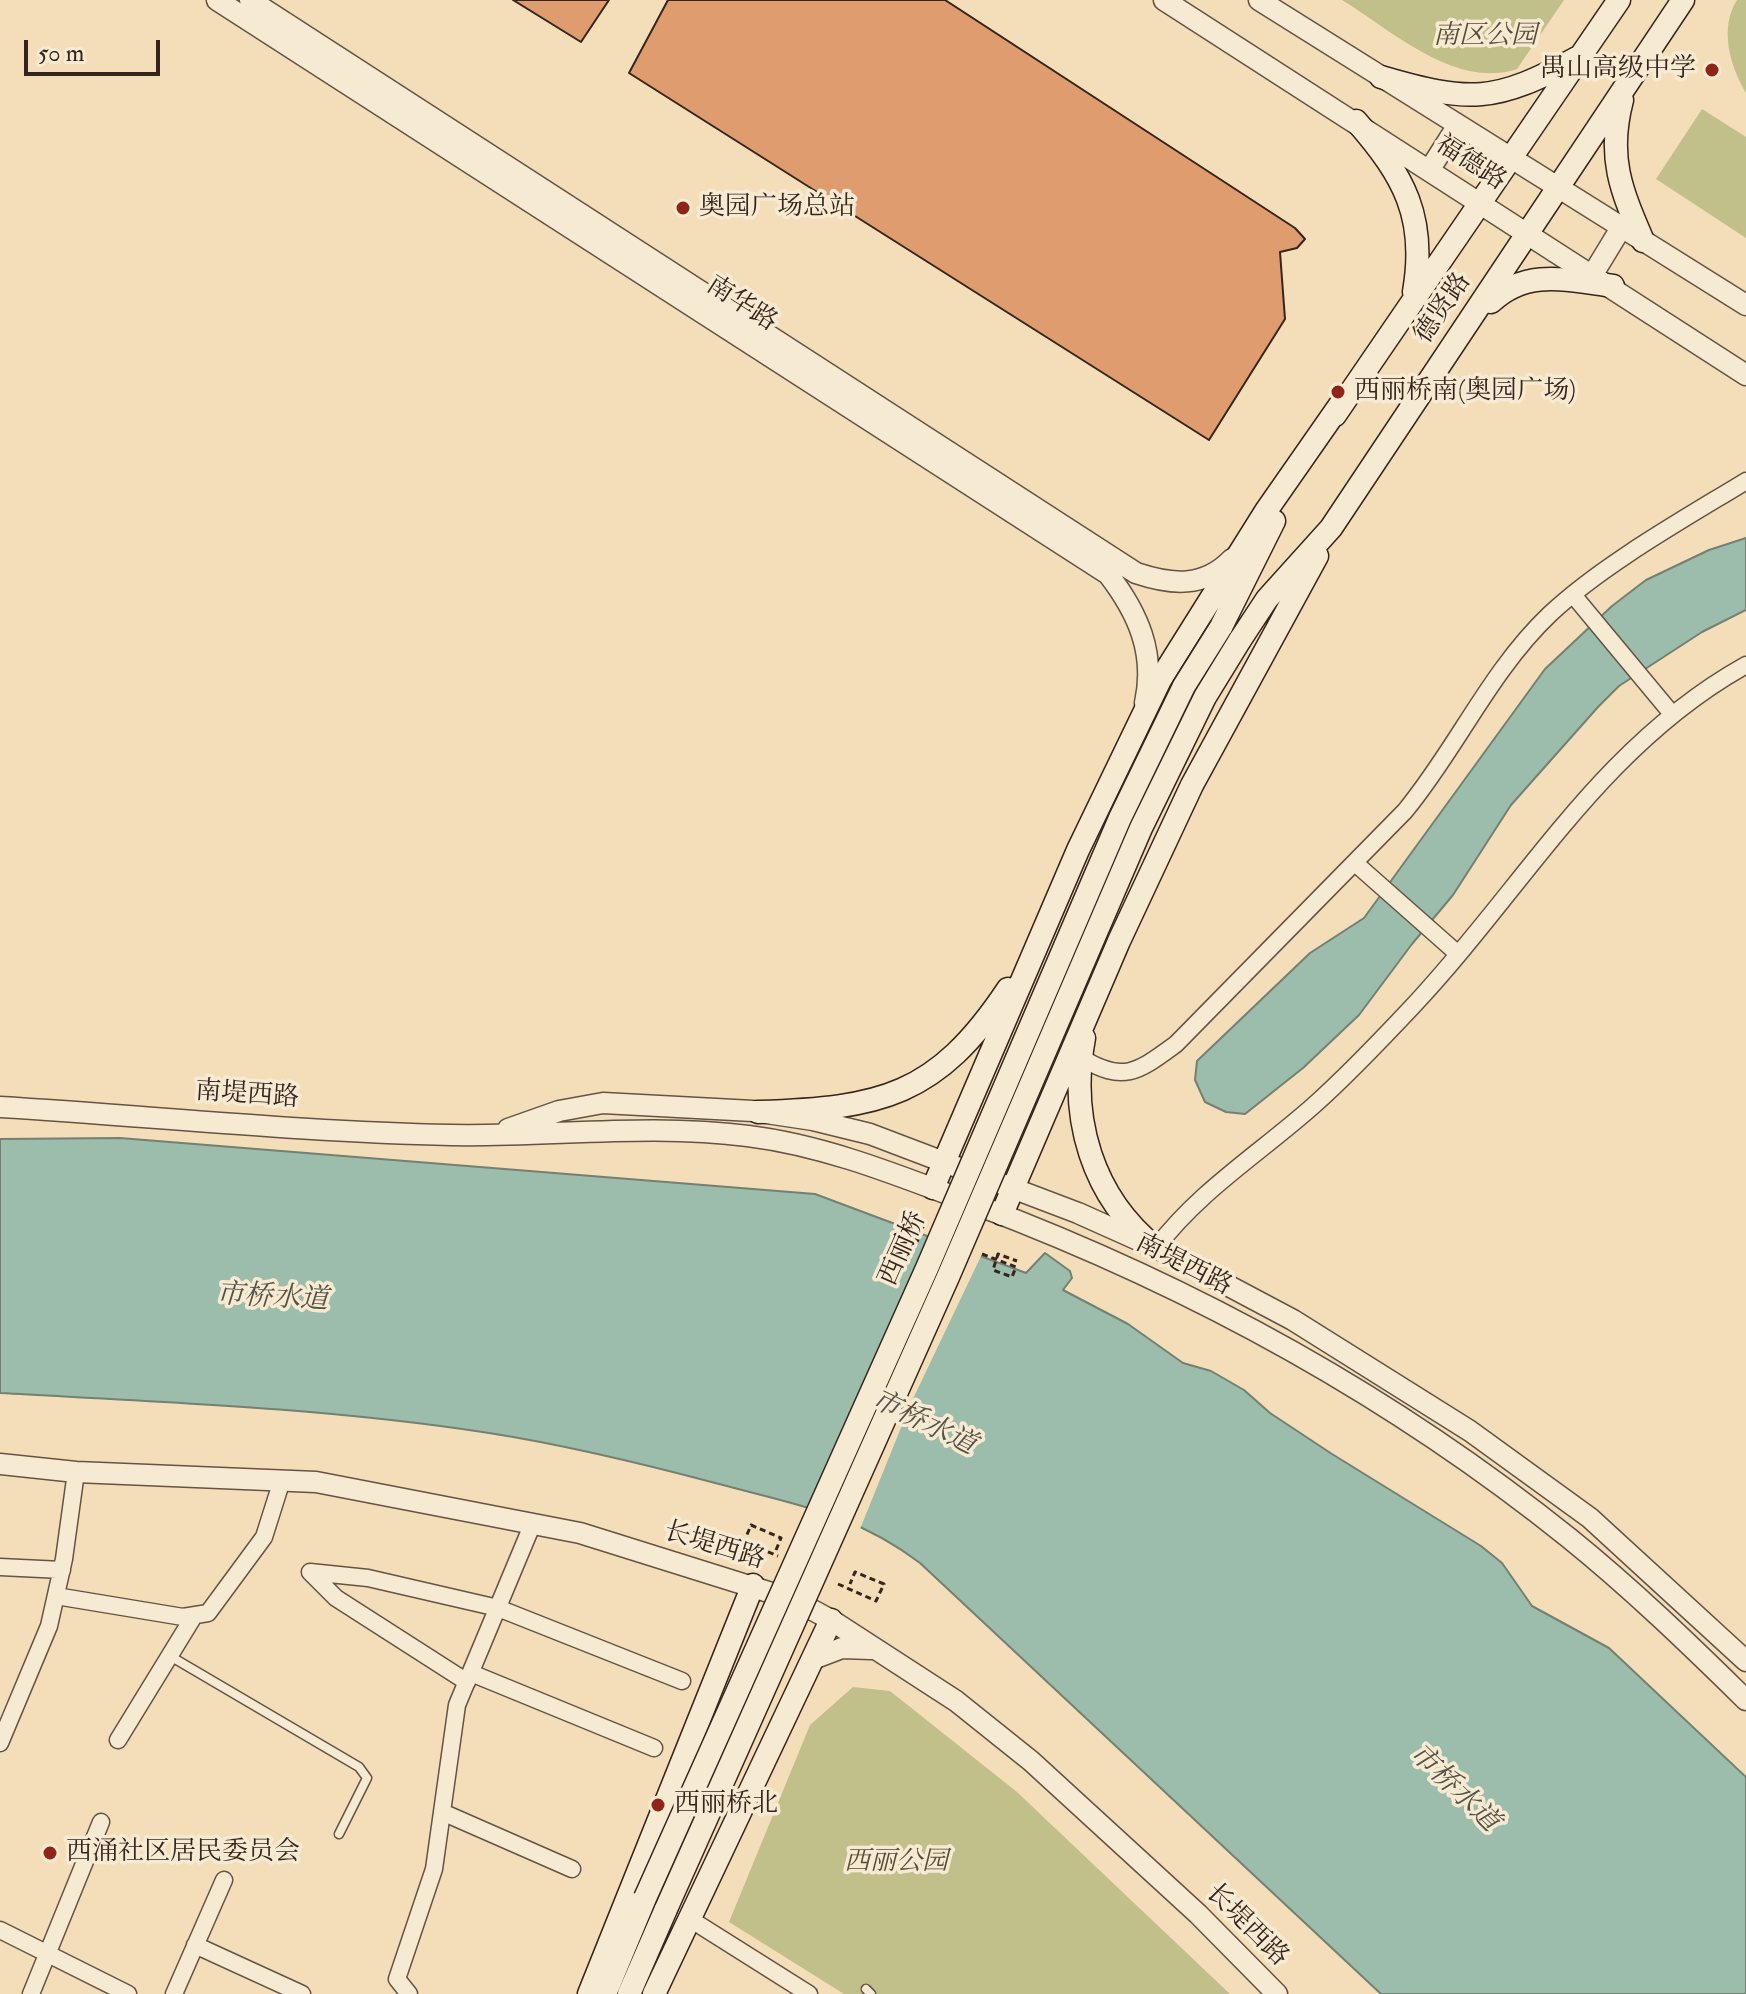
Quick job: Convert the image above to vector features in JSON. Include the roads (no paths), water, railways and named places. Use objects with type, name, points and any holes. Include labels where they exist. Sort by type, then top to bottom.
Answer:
[{"type":"main road","name":"德贤路","points":[[1221,627],[1285,500],[1342,402],[1619,0]]},
{"type":"main road","name":"德贤路","points":[[1240,640],[1267,599],[1331,528],[1683,0]]},
{"type":"main road","points":[[1381,77],[1442,94],[1486,94],[1520,87],[1581,55]]},
{"type":"main road","points":[[1625,87],[1614,147],[1620,186],[1643,241]]},
{"type":"main road","points":[[1356,121],[1391,160],[1407,198],[1418,237],[1419,263],[1412,301]]},
{"type":"main road","points":[[1467,325],[1508,286],[1549,278],[1613,286]]},
{"type":"main road","points":[[933,1188],[1039,941],[1160,680],[1243,548],[1342,402]]},
{"type":"main road","points":[[1002,1214],[1091,1006],[1198,773],[1331,528]]},
{"type":"main road","name":"西丽桥","points":[[605,1994],[927,1268],[1126,805],[1184,686],[1221,627]]},
{"type":"main road","name":"西丽桥","points":[[629,1994],[948,1277],[1141,828],[1205,697],[1240,640]]},
{"type":"main road","points":[[758,1112],[841,1108],[873,1102],[924,1078],[967,1043],[1039,941]]},
{"type":"main road","points":[[1091,1006],[1082,1058],[1083,1129],[1088,1155],[1118,1209],[1156,1248]]},
{"type":"main road","points":[[589,1994],[753,1585]]},
{"type":"main road","points":[[654,1994],[831,1620]]},
{"type":"street","name":"南华路","points":[[217,0],[1108,574],[1145,639],[1149,678],[1142,715]]},
{"type":"street","name":"南华路","points":[[250,0],[1136,573],[1159,580],[1194,582],[1209,578],[1243,548]]},
{"type":"street","name":"福德路","points":[[1164,0],[1613,286],[1746,375]]},
{"type":"street","name":"福德路","points":[[1259,0],[1746,305]]},
{"type":"street","points":[[1430,169],[1458,125]]},
{"type":"street","points":[[1593,274],[1621,228]]},
{"type":"street","points":[[1082,1058],[1103,1071],[1120,1074],[1151,1062],[1176,1044],[1355,863],[1433,777],[1476,706],[1549,615],[1746,481]]},
{"type":"street","points":[[1574,596],[1672,714]]},
{"type":"street","points":[[1156,1248],[1182,1214],[1314,1105],[1413,1006],[1613,766],[1672,714],[1746,665]]},
{"type":"street","points":[[1355,863],[1458,954]]},
{"type":"street","name":"南堤西路","points":[[490,1136],[559,1111],[603,1103],[758,1112],[813,1120],[870,1134],[1156,1248],[1347,1352],[1544,1482],[1690,1606],[1746,1661]]},
{"type":"street","name":"南堤西路","points":[[0,1107],[490,1136],[669,1129],[750,1136],[862,1161],[1002,1214],[1151,1277],[1280,1345],[1395,1415],[1573,1541],[1672,1628],[1746,1700]]},
{"type":"street","name":"长堤西路","points":[[0,1464],[76,1472],[316,1482],[580,1533],[753,1585],[831,1620],[956,1701],[1031,1761],[1198,1914],[1277,1994]]},
{"type":"street","points":[[0,1743],[49,1626],[62,1570],[76,1472]]},
{"type":"street","points":[[56,1596],[183,1617],[208,1613],[264,1537],[282,1480]]},
{"type":"street","points":[[408,1994],[397,1979],[434,1869],[457,1705],[533,1523]]},
{"type":"street","points":[[0,1567],[62,1570]]},
{"type":"street","points":[[654,1748],[469,1678],[336,1598],[310,1572],[368,1578],[498,1608],[682,1681]]},
{"type":"street","points":[[118,1740],[194,1616]]},
{"type":"street","points":[[813,1659],[842,1648],[872,1649]]},
{"type":"street","points":[[442,1812],[572,1869]]},
{"type":"street","points":[[31,1994],[101,1822]]},
{"type":"street","points":[[174,1994],[224,1880]]},
{"type":"street","points":[[690,1919],[809,1994]]},
{"type":"street","points":[[0,1930],[46,1956],[128,1994]]},
{"type":"street","points":[[195,1945],[302,1994]]},
{"type":"lane","points":[[170,1656],[359,1767],[367,1778],[339,1834]]},
{"type":"water","points":[[1746,538],[1746,610],[1702,632],[1619,686],[1598,707],[1511,805],[1453,895],[1359,1015],[1303,1068],[1245,1114],[1226,1112],[1205,1102],[1195,1080],[1197,1061],[1310,953],[1364,918],[1545,669],[1612,606],[1646,580],[1709,550]]},
{"type":"water","name":"市桥水道","points":[[120,1138],[815,1194],[1026,1273],[1045,1253],[1070,1271],[1072,1278],[1063,1290],[1128,1324],[1183,1363],[1211,1371],[1244,1390],[1270,1413],[1332,1454],[1481,1546],[1502,1563],[1532,1606],[1609,1648],[1746,1777],[1746,1994],[1381,1994],[920,1563],[872,1533],[824,1513],[634,1462],[547,1443],[428,1424],[184,1403],[0,1393],[0,1139]]},
{"type":"place","name":"禺山高级中学","points":[[1712,70]]},
{"type":"place","name":"奥园广场总站","points":[[683,208]]},
{"type":"place","name":"西丽桥南(奥园广场)","points":[[1338,392]]},
{"type":"place","name":"西丽桥北","points":[[658,1805]]},
{"type":"place","name":"西涌社区居民委员会","points":[[50,1853]]},
{"type":"park label","name":"南区公园","points":[[1485,37]]},
{"type":"park label","name":"西丽公园","points":[[896,1863]]}]
